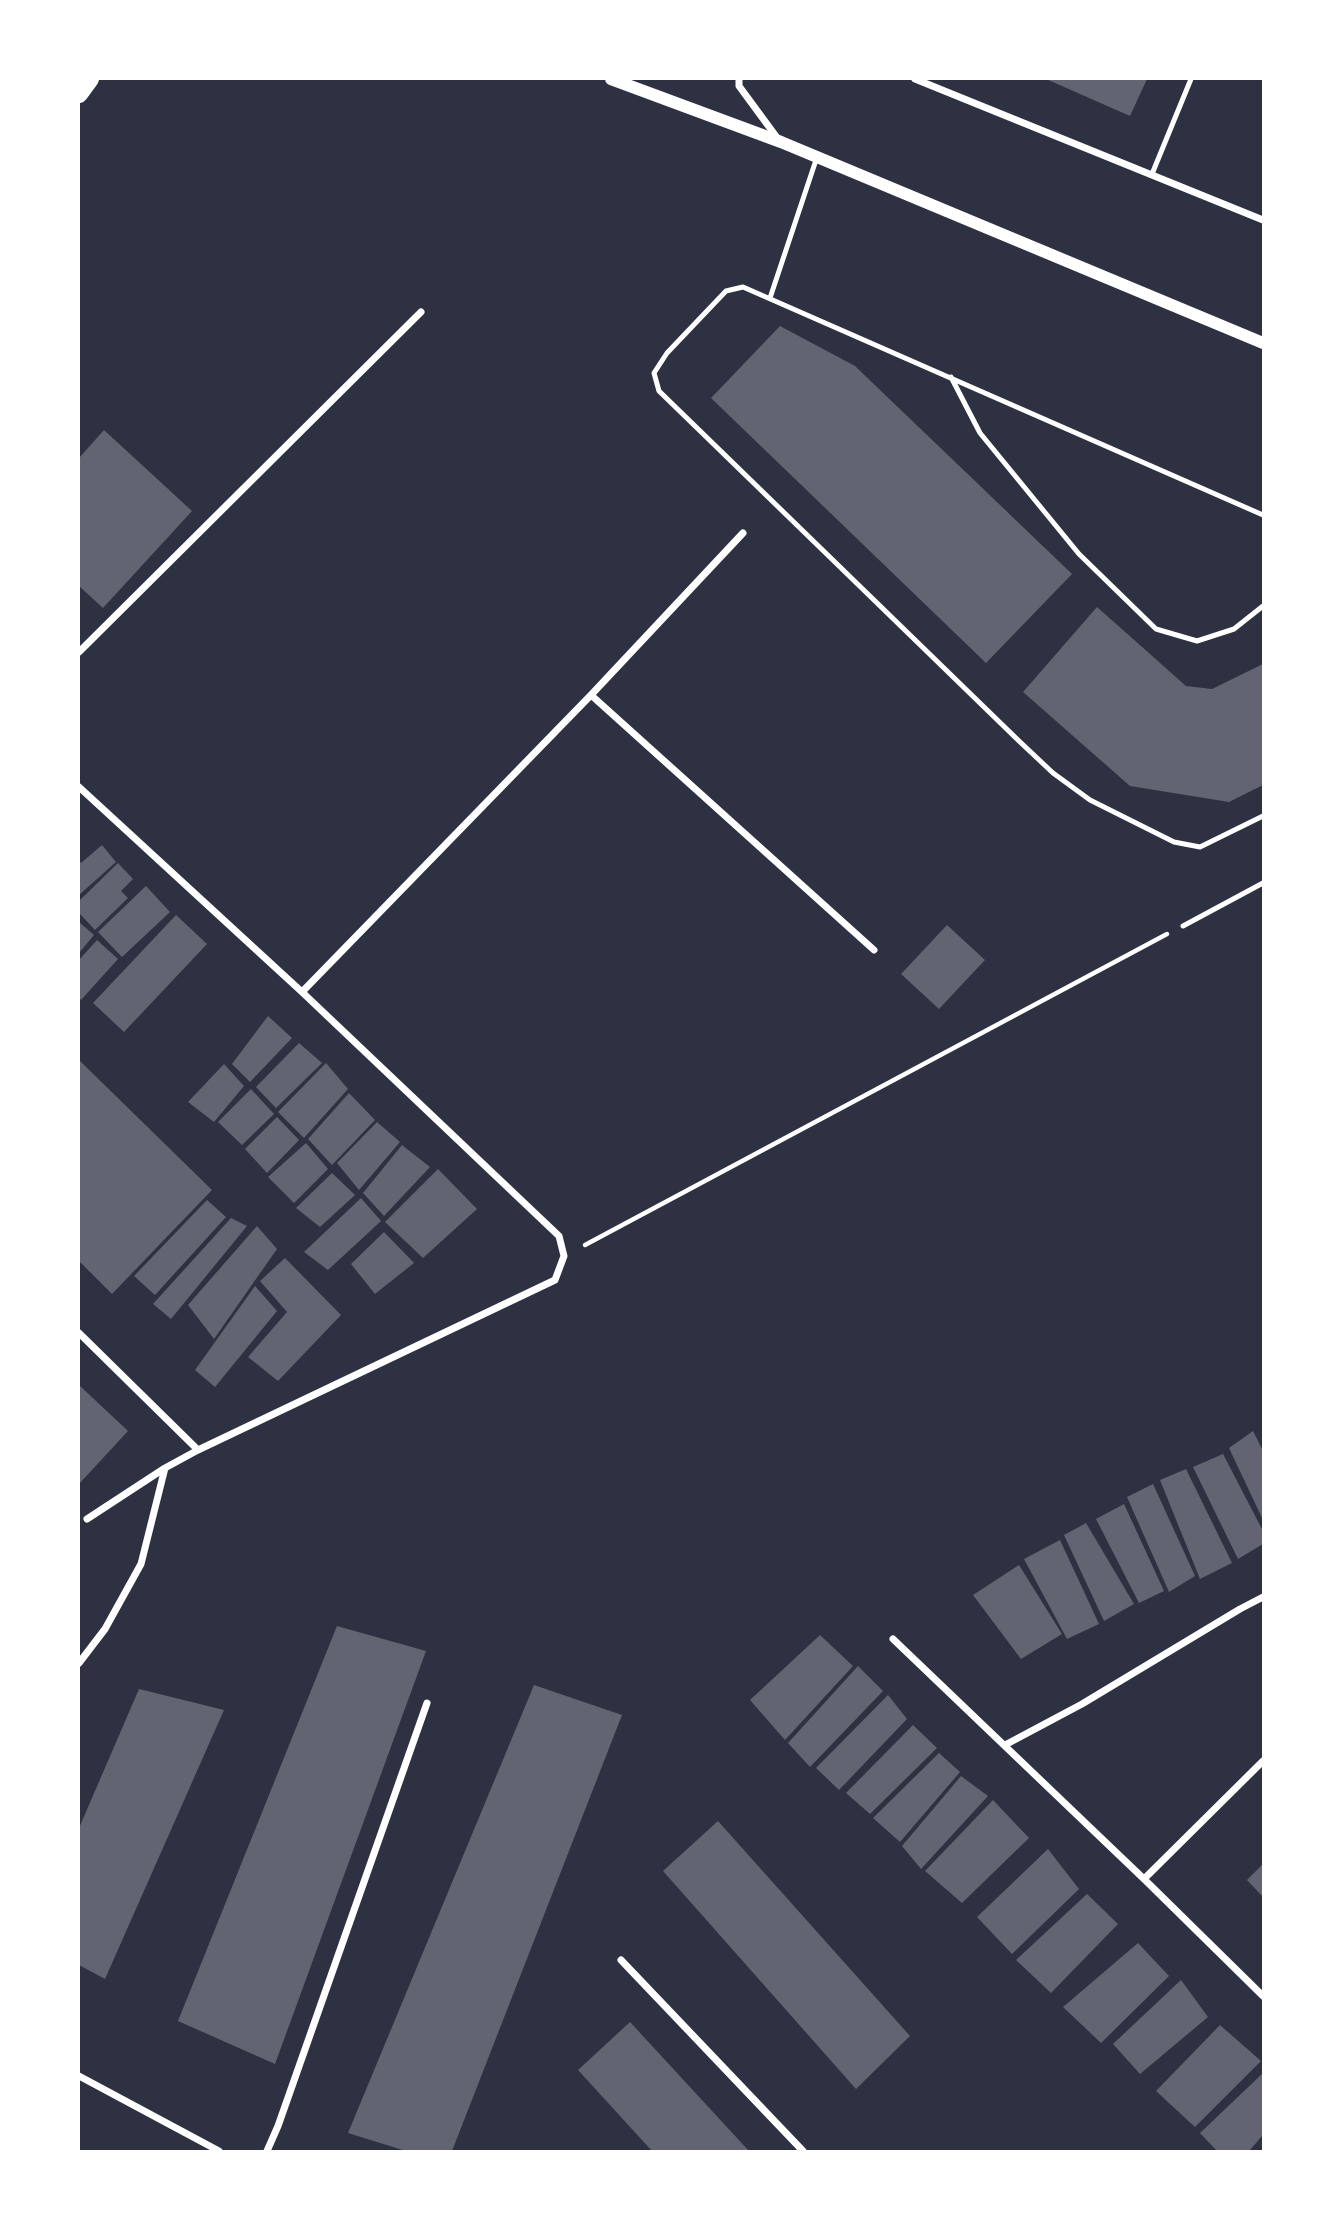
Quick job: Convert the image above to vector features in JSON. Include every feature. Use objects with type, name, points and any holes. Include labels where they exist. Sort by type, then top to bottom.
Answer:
[{"type":"street","points":[[84,88],[97,79]]},
{"type":"street","points":[[611,79],[781,142],[1263,343]]},
{"type":"street","points":[[738,79],[739,86],[781,142]]},
{"type":"street","points":[[915,79],[1263,220]]},
{"type":"street","points":[[79,652],[421,312]]},
{"type":"street","points":[[302,992],[592,695],[743,533]]},
{"type":"street","points":[[592,695],[874,950]]},
{"type":"street","points":[[79,787],[302,992],[559,1236],[564,1256],[555,1280],[198,1450],[165,1468],[87,1519]]},
{"type":"street","points":[[79,1333],[198,1450]]},
{"type":"street","points":[[79,1663],[105,1629],[141,1564],[165,1468]]},
{"type":"street","points":[[1004,1745],[1082,1704],[1263,1597]]},
{"type":"street","points":[[893,1639],[1263,1996]]},
{"type":"street","points":[[267,2151],[427,1703]]},
{"type":"street","points":[[1144,1879],[1263,1761]]},
{"type":"street","points":[[621,1960],[803,2151]]},
{"type":"street","points":[[79,2076],[219,2151]]},
{"type":"lane","points":[[1152,174],[1191,79]]},
{"type":"lane","points":[[770,298],[817,158]]},
{"type":"lane","points":[[1263,514],[743,287],[726,291],[667,354],[653,373],[659,391],[1053,773],[1090,800],[1174,842],[1200,847],[1263,816]]},
{"type":"lane","points":[[951,377],[980,433],[1079,554],[1156,629],[1197,641],[1234,629],[1263,606]]},
{"type":"lane","points":[[1183,926],[1263,883]]},
{"type":"path","points":[[564,1256],[1183,926]]},
{"type":"building","points":[[1046,79],[1147,79],[1130,116]]},
{"type":"building","points":[[780,326],[855,366],[1072,574],[986,663],[711,398]]},
{"type":"building","points":[[104,430],[192,511],[103,608],[79,586],[79,458]]},
{"type":"building","points":[[1097,607],[1186,686],[1212,689],[1263,664],[1263,785],[1229,802],[1130,786],[1023,692]]},
{"type":"building","points":[[102,845],[116,862],[79,895],[79,860],[81,863]]},
{"type":"building","points":[[118,863],[133,879],[121,891],[128,898],[95,930],[79,913],[79,901]]},
{"type":"building","points":[[146,886],[170,912],[122,957],[98,932]]},
{"type":"building","points":[[176,915],[207,944],[124,1032],[93,1003]]},
{"type":"building","points":[[79,922],[94,935],[79,953]]},
{"type":"building","points":[[947,925],[985,960],[939,1009],[901,974]]},
{"type":"building","points":[[97,940],[118,959],[81,1000],[79,960]]},
{"type":"building","points":[[268,1016],[292,1038],[250,1082],[232,1064]]},
{"type":"building","points":[[299,1043],[322,1063],[276,1108],[256,1087]]},
{"type":"building","points":[[79,1060],[212,1190],[112,1294],[79,1261]]},
{"type":"building","points":[[326,1063],[348,1089],[304,1138],[278,1112]]},
{"type":"building","points":[[224,1064],[244,1086],[214,1122],[188,1102]]},
{"type":"building","points":[[251,1089],[274,1114],[242,1145],[218,1122]]},
{"type":"building","points":[[349,1093],[375,1120],[332,1165],[308,1139]]},
{"type":"building","points":[[277,1117],[299,1140],[267,1173],[245,1149]]},
{"type":"building","points":[[377,1122],[400,1142],[359,1190],[337,1163]]},
{"type":"building","points":[[306,1143],[328,1169],[294,1203],[268,1177]]},
{"type":"building","points":[[402,1145],[430,1167],[384,1216],[363,1193]]},
{"type":"building","points":[[438,1169],[477,1209],[423,1258],[385,1222]]},
{"type":"building","points":[[332,1173],[355,1195],[320,1227],[296,1208]]},
{"type":"building","points":[[361,1198],[381,1221],[328,1270],[304,1252]]},
{"type":"building","points":[[207,1200],[226,1217],[155,1295],[134,1276]]},
{"type":"building","points":[[231,1218],[247,1226],[171,1319],[153,1304]]},
{"type":"building","points":[[257,1226],[277,1249],[214,1339],[188,1305]]},
{"type":"building","points":[[384,1232],[414,1263],[375,1294],[351,1264]]},
{"type":"building","points":[[285,1258],[341,1315],[278,1381],[248,1357],[287,1312],[260,1281]]},
{"type":"building","points":[[255,1286],[277,1311],[215,1387],[195,1370]]},
{"type":"building","points":[[79,1385],[128,1431],[79,1484]]},
{"type":"building","points":[[1253,1431],[1263,1451],[1263,1520],[1229,1448]]},
{"type":"building","points":[[1223,1454],[1263,1531],[1263,1544],[1238,1559],[1193,1467]]},
{"type":"building","points":[[1186,1469],[1232,1563],[1200,1579],[1160,1480]]},
{"type":"building","points":[[1153,1484],[1195,1576],[1169,1592],[1127,1497]]},
{"type":"building","points":[[1124,1504],[1164,1591],[1139,1603],[1096,1519]]},
{"type":"building","points":[[1086,1523],[1134,1604],[1104,1621],[1064,1535]]},
{"type":"building","points":[[1060,1540],[1099,1624],[1067,1639],[1024,1559]]},
{"type":"building","points":[[1019,1565],[1062,1634],[1021,1659],[973,1595]]},
{"type":"building","points":[[337,1626],[426,1651],[275,2064],[178,2021]]},
{"type":"building","points":[[820,1635],[853,1666],[785,1740],[750,1700]]},
{"type":"building","points":[[858,1666],[883,1691],[810,1767],[788,1743]]},
{"type":"building","points":[[534,1685],[622,1715],[452,2151],[406,2151],[348,2133]]},
{"type":"building","points":[[139,1689],[224,1710],[105,1979],[79,1965],[79,1828]]},
{"type":"building","points":[[888,1695],[907,1719],[839,1790],[816,1768]]},
{"type":"building","points":[[913,1725],[937,1748],[870,1814],[846,1793]]},
{"type":"building","points":[[939,1753],[960,1772],[900,1842],[873,1818]]},
{"type":"building","points":[[961,1776],[988,1796],[921,1869],[902,1846]]},
{"type":"building","points":[[993,1800],[1029,1838],[962,1903],[925,1871]]},
{"type":"building","points":[[718,1821],[910,2036],[856,2089],[663,1871]]},
{"type":"building","points":[[1048,1849],[1079,1889],[1012,1954],[977,1917]]},
{"type":"building","points":[[1263,1864],[1263,1897],[1247,1880]]},
{"type":"building","points":[[1087,1894],[1118,1924],[1051,1993],[1016,1960]]},
{"type":"building","points":[[1138,1943],[1169,1976],[1101,2043],[1063,2007]]},
{"type":"building","points":[[1181,1980],[1208,2017],[1140,2074],[1113,2044]]},
{"type":"building","points":[[630,2022],[749,2151],[652,2151],[578,2070]]},
{"type":"building","points":[[1220,2025],[1261,2061],[1195,2127],[1156,2091]]},
{"type":"building","points":[[1263,2073],[1263,2135],[1249,2151],[1217,2151],[1200,2133]]}]
